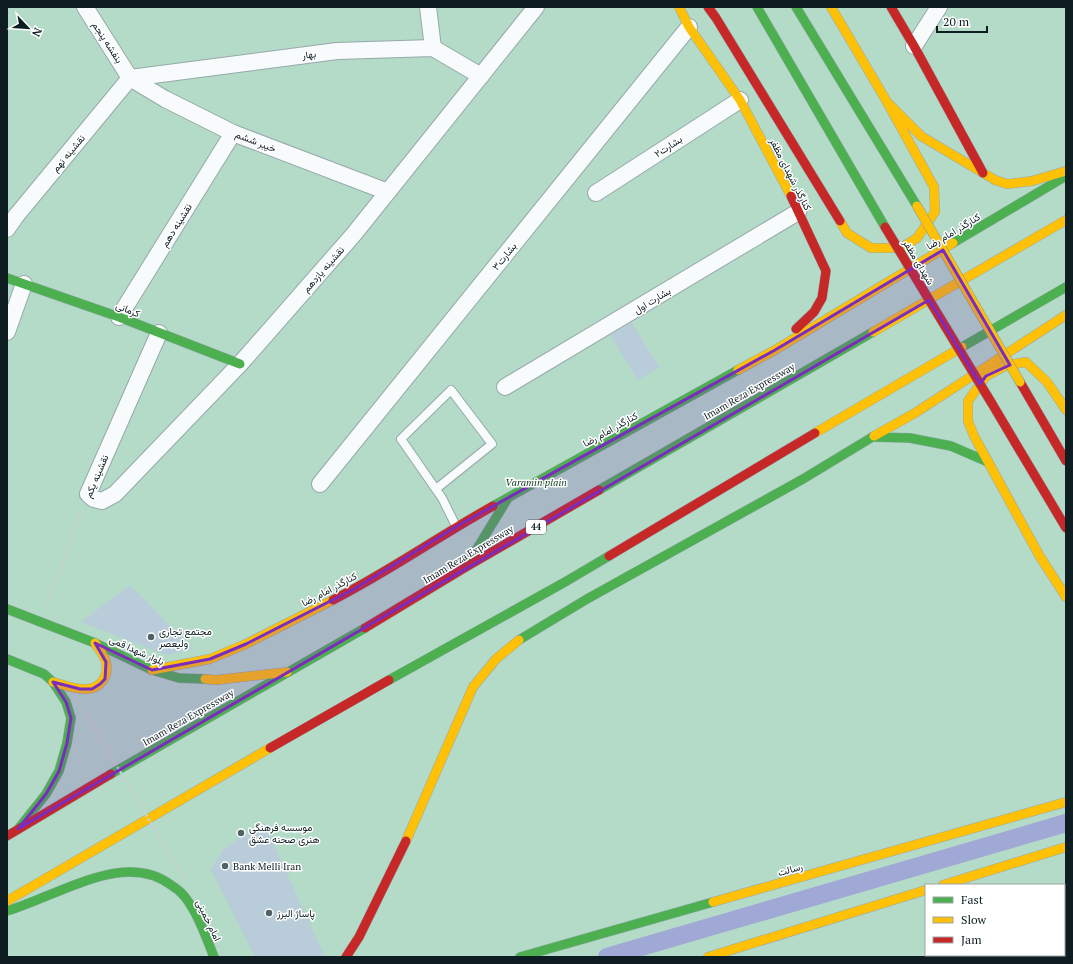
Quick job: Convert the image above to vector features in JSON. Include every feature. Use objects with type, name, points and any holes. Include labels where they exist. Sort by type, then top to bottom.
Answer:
[{"type":"main road","name":"کنارگذر شهدای مظفر","points":[[679,7],[689,27],[740,100],[798,212],[826,271],[822,298],[814,312],[775,350]]},
{"type":"main road","points":[[708,7],[847,233],[871,248],[901,248],[917,238],[934,212],[934,187],[887,102],[831,7]]},
{"type":"main road","name":"شهدای مظفر","points":[[757,7],[885,227],[1066,528]]},
{"type":"main road","points":[[796,7],[917,206],[1066,462]]},
{"type":"main road","points":[[890,7],[914,46],[983,173]]},
{"type":"main road","points":[[887,102],[921,136],[994,180],[1007,184],[1032,180],[1066,171]]},
{"type":"main road","name":"کنارگذر امام رضا","points":[[152,670],[210,659],[246,644],[354,589],[457,526],[775,350],[1066,176]]},
{"type":"main road","name":"Imam Reza Expressway","points":[[7,836],[396,610],[466,566],[1066,220]]},
{"type":"main road","name":"کرمانی","points":[[7,278],[119,317],[240,364]]},
{"type":"main road","points":[[7,901],[368,692],[565,582],[827,426],[1066,287]]},
{"type":"main road","points":[[346,957],[360,937],[415,823],[473,687],[496,659],[520,639],[587,599],[803,479],[872,437],[915,414],[1066,315]]},
{"type":"main road","points":[[1066,410],[1047,382],[1026,362],[1007,365],[986,376],[968,401],[968,421],[988,462],[1040,555],[1066,597]]},
{"type":"main road","points":[[872,437],[910,438],[951,446],[988,462]]},
{"type":"main road","points":[[466,566],[508,498]]},
{"type":"main road","name":"بلوار شهدا قمی","points":[[7,610],[95,643],[152,670],[179,678],[216,680],[287,672]]},
{"type":"main road","points":[[53,682],[80,689],[92,689],[100,684],[105,679],[107,671],[106,662],[95,643]]},
{"type":"main road","points":[[7,659],[44,674],[53,682],[66,702],[71,718],[67,743],[59,771],[46,794],[18,829]]},
{"type":"main road","name":"رسالت","points":[[520,957],[1066,802]]},
{"type":"main road","points":[[946,884],[1066,847]]},
{"type":"main road","name":"امام خمینی","points":[[7,911],[93,877],[117,872],[138,872],[163,878],[182,892],[193,910],[214,957]]},
{"type":"main road","points":[[708,957],[925,890]]},
{"type":"street","name":"بنفشه پنجم","points":[[85,7],[130,78]]},
{"type":"street","points":[[428,7],[433,48],[481,76]]},
{"type":"street","name":"نقشینه یازدهم","points":[[88,494],[94,499],[102,501],[115,494],[240,364],[354,234],[536,7]]},
{"type":"street","points":[[914,46],[939,7]]},
{"type":"street","name":"بشارت۳","points":[[320,484],[689,27]]},
{"type":"street","name":"بهار","points":[[130,78],[337,51],[433,48]]},
{"type":"street","name":"خیبر ششم","points":[[130,78],[165,99],[234,133],[388,192]]},
{"type":"street","name":"نقشینه نهم","points":[[7,229],[16,216],[130,78]]},
{"type":"street","name":"بشارت۲","points":[[596,193],[740,100]]},
{"type":"street","name":"نقشینه دهم","points":[[119,317],[234,133]]},
{"type":"street","name":"بشارت اول","points":[[505,387],[798,212]]},
{"type":"street","points":[[7,332],[24,284]]},
{"type":"street","name":"نقشینه یکم","points":[[88,494],[159,333]]},
{"type":"lane","points":[[436,489],[492,444],[451,390],[401,439],[436,489],[457,526]]},
{"type":"path","name":"نقشینه یکم","points":[[40,622],[88,494]]},
{"type":"path","points":[[84,711],[186,882]]},
{"type":"highlighted area","points":[[943,250],[1010,365],[986,376],[980,384],[929,300],[18,829],[46,794],[59,771],[67,743],[71,718],[66,702],[53,682],[80,689],[92,689],[100,684],[105,679],[106,662],[95,643],[152,670],[210,659],[246,644],[354,589],[457,526],[775,350]]},
{"type":"green space","name":"Varamin plain","points":[[7,7],[1066,7],[1066,957],[7,957]]},
{"type":"building","points":[[632,323],[659,367],[638,380],[610,335]]},
{"type":"building","name":"مجتمع تجاری ولیعصر","points":[[130,585],[193,649],[166,655],[81,622]]},
{"type":"building","name":"پاساژ البرز","points":[[264,823],[325,957],[255,957],[211,870],[223,849]]},
{"type":"waterway","points":[[607,957],[1066,823]]},
{"type":"traffic: fast","points":[[757,7],[885,227]]},
{"type":"traffic: fast","points":[[796,7],[917,206]]},
{"type":"traffic: fast","points":[[953,243],[1066,176]]},
{"type":"traffic: fast","points":[[7,278],[119,317],[240,364]]},
{"type":"traffic: fast","points":[[962,347],[1066,287]]},
{"type":"traffic: fast","points":[[599,490],[873,332]]},
{"type":"traffic: fast","points":[[493,506],[738,370]]},
{"type":"traffic: fast","points":[[519,640],[587,599],[803,479],[874,436]]},
{"type":"traffic: fast","points":[[873,437],[910,438],[951,446],[988,462]]},
{"type":"traffic: fast","points":[[467,565],[508,498]]},
{"type":"traffic: fast","points":[[389,680],[609,556]]},
{"type":"traffic: fast","points":[[7,609],[95,643],[152,670],[179,678],[205,679]]},
{"type":"traffic: fast","points":[[111,774],[365,628]]},
{"type":"traffic: fast","points":[[7,659],[44,674],[53,682],[66,702],[71,718],[67,743],[59,771],[46,794],[19,828]]},
{"type":"traffic: fast","points":[[7,911],[108,874],[124,872],[141,873],[156,877],[175,887],[183,895],[198,918],[214,957]]},
{"type":"traffic: fast","points":[[520,957],[713,902]]},
{"type":"traffic: slow","points":[[679,7],[689,27],[740,100],[791,196]]},
{"type":"traffic: slow","points":[[831,7],[887,102],[921,136],[995,180],[1007,184],[1032,181],[1066,171]]},
{"type":"traffic: slow","points":[[840,221],[847,233],[871,248],[901,248],[917,238],[935,212],[934,187],[887,102]]},
{"type":"traffic: slow","points":[[917,206],[1020,382]]},
{"type":"traffic: slow","points":[[873,332],[1066,220]]},
{"type":"traffic: slow","points":[[738,370],[775,350],[953,243]]},
{"type":"traffic: slow","points":[[874,436],[915,413],[1066,315]]},
{"type":"traffic: slow","points":[[815,433],[962,347]]},
{"type":"traffic: slow","points":[[1066,410],[1047,382],[1026,362],[1007,365],[986,376],[968,401],[968,421],[974,436],[1039,555],[1066,597]]},
{"type":"traffic: slow","points":[[152,670],[210,659],[246,644],[333,600]]},
{"type":"traffic: slow","points":[[406,841],[473,687],[496,659],[519,640]]},
{"type":"traffic: slow","points":[[53,682],[79,689],[92,688],[100,684],[105,676],[107,667],[103,654],[95,643]]},
{"type":"traffic: slow","points":[[205,679],[216,680],[287,672]]},
{"type":"traffic: slow","points":[[7,901],[270,748]]},
{"type":"traffic: slow","points":[[713,902],[1066,802]]},
{"type":"traffic: slow","points":[[946,884],[1066,847]]},
{"type":"traffic: slow","points":[[708,957],[925,890]]},
{"type":"traffic: jam","points":[[708,7],[840,221]]},
{"type":"traffic: jam","points":[[891,7],[914,46],[983,173]]},
{"type":"traffic: jam","points":[[791,196],[826,271],[822,298],[814,312],[796,329]]},
{"type":"traffic: jam","points":[[885,227],[991,402]]},
{"type":"traffic: jam","points":[[1020,382],[1066,461]]},
{"type":"traffic: jam","points":[[991,402],[1066,528]]},
{"type":"traffic: jam","points":[[609,556],[815,433]]},
{"type":"traffic: jam","points":[[365,628],[466,567],[599,490]]},
{"type":"traffic: jam","points":[[333,600],[374,578],[493,506]]},
{"type":"traffic: jam","points":[[270,748],[389,680]]},
{"type":"traffic: jam","points":[[7,836],[111,774]]},
{"type":"traffic: jam","points":[[346,957],[359,937],[406,841]]},
{"type":"place","name":"مجتمع تجاری ولیعصر","points":[[151,637]]},
{"type":"place","name":"موسسه فرهنگی هنری صحنه عشق","points":[[241,833]]},
{"type":"place","name":"Bank Melli Iran","points":[[225,866]]},
{"type":"place","name":"پاساژ البرز","points":[[269,913]]}]
